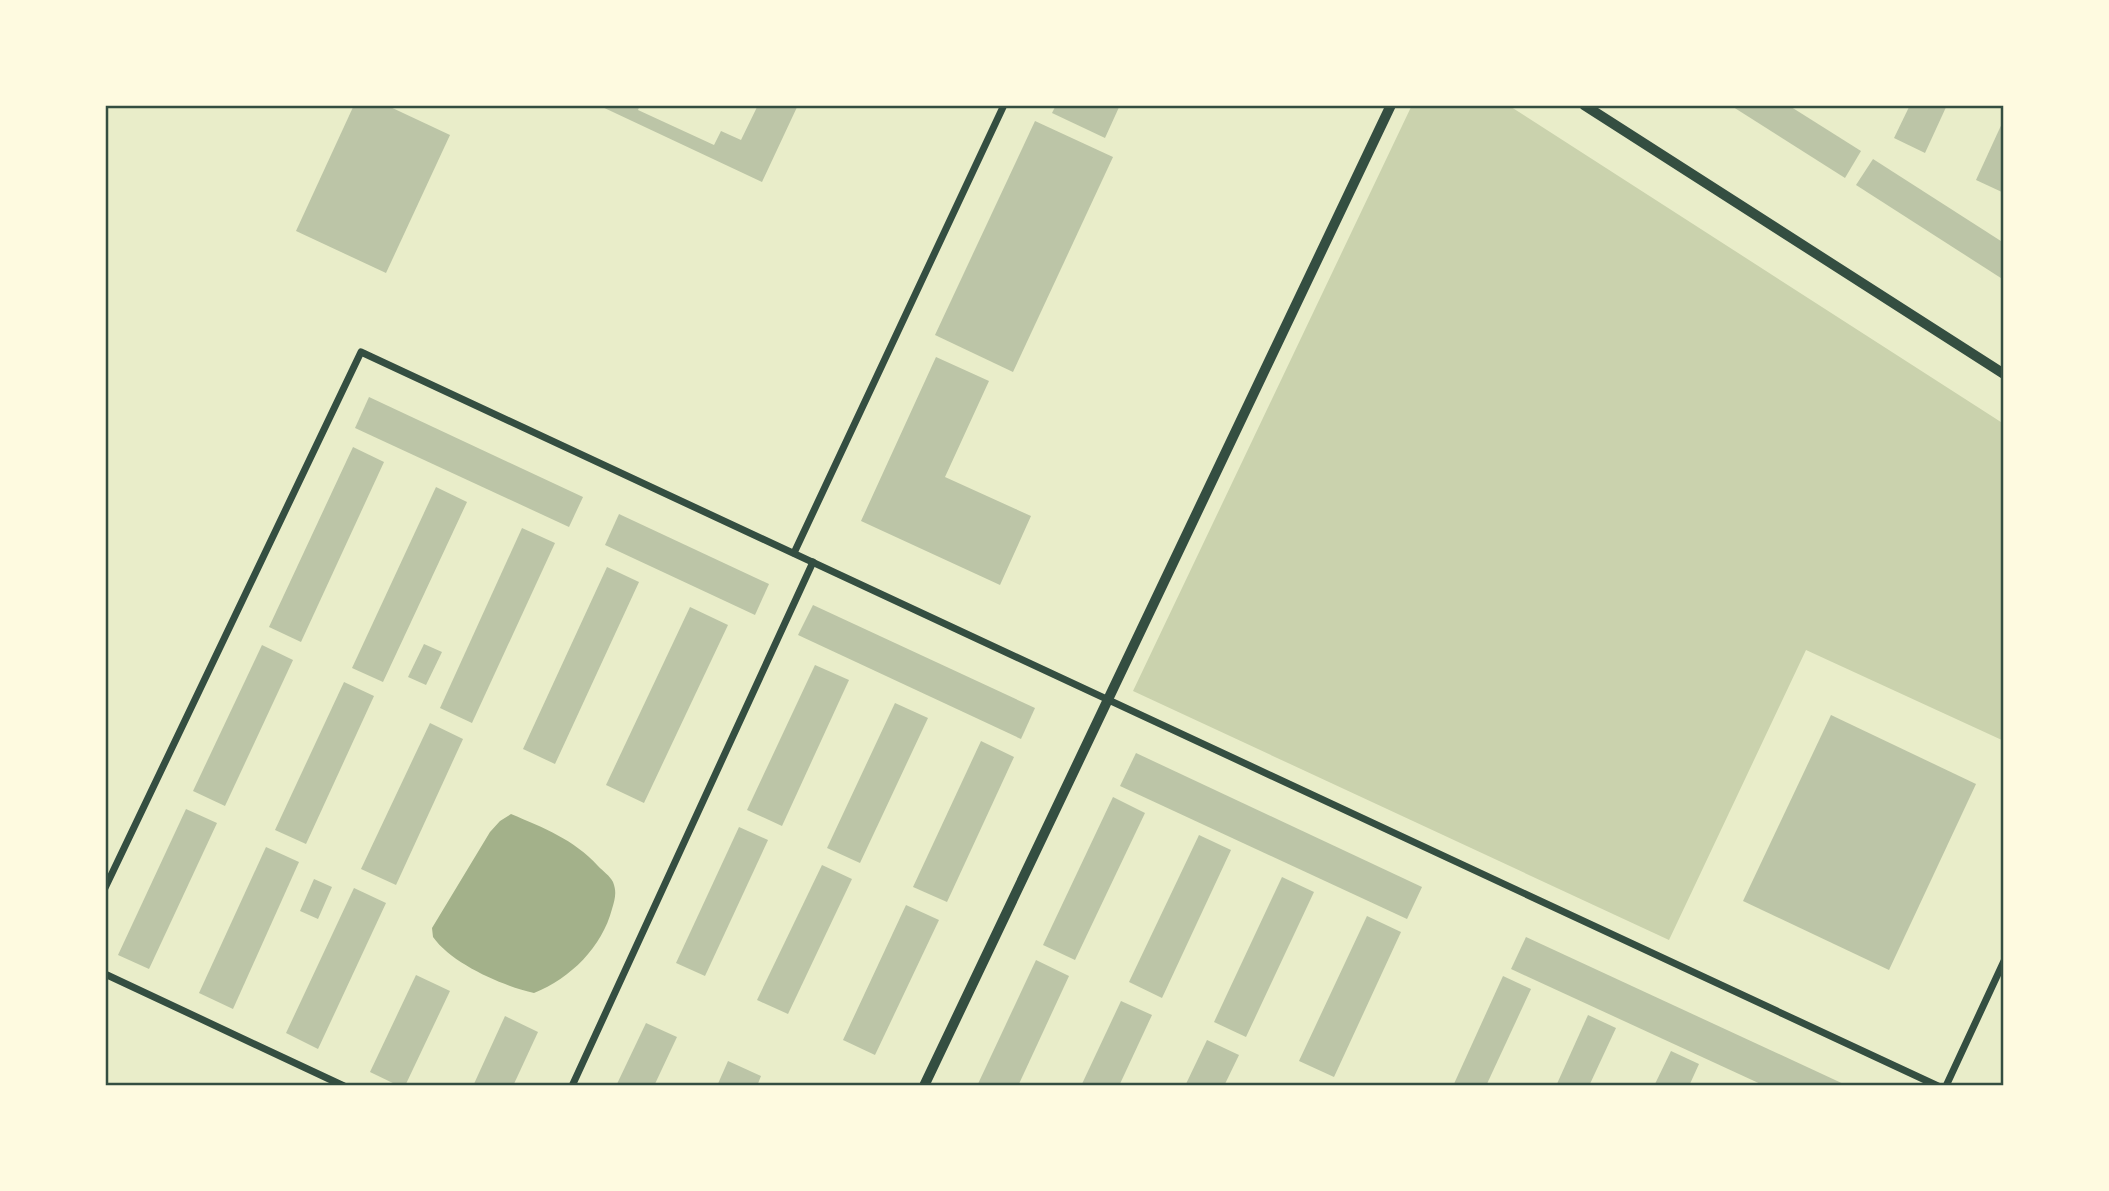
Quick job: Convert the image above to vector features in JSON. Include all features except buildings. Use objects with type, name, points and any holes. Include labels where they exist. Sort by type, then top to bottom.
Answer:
[{"type":"street","points":[[794,553],[1004,105]]},
{"type":"street","points":[[924,1086],[1391,105]]},
{"type":"street","points":[[1584,105],[2004,374]]},
{"type":"street","points":[[105,888],[361,352],[1938,1086]]},
{"type":"street","points":[[572,1086],[813,562]]},
{"type":"street","points":[[1946,1086],[2004,961]]},
{"type":"street","points":[[105,974],[344,1086]]},
{"type":"shaded area","points":[[1412,105],[1508,105],[2004,424],[2004,741],[1806,650],[1669,940],[1133,691]]},
{"type":"shaded area","points":[[511,814],[558,835],[578,848],[608,876],[615,889],[607,923],[593,948],[572,970],[548,987],[534,993],[479,973],[452,956],[433,937],[432,928],[490,832]]}]
